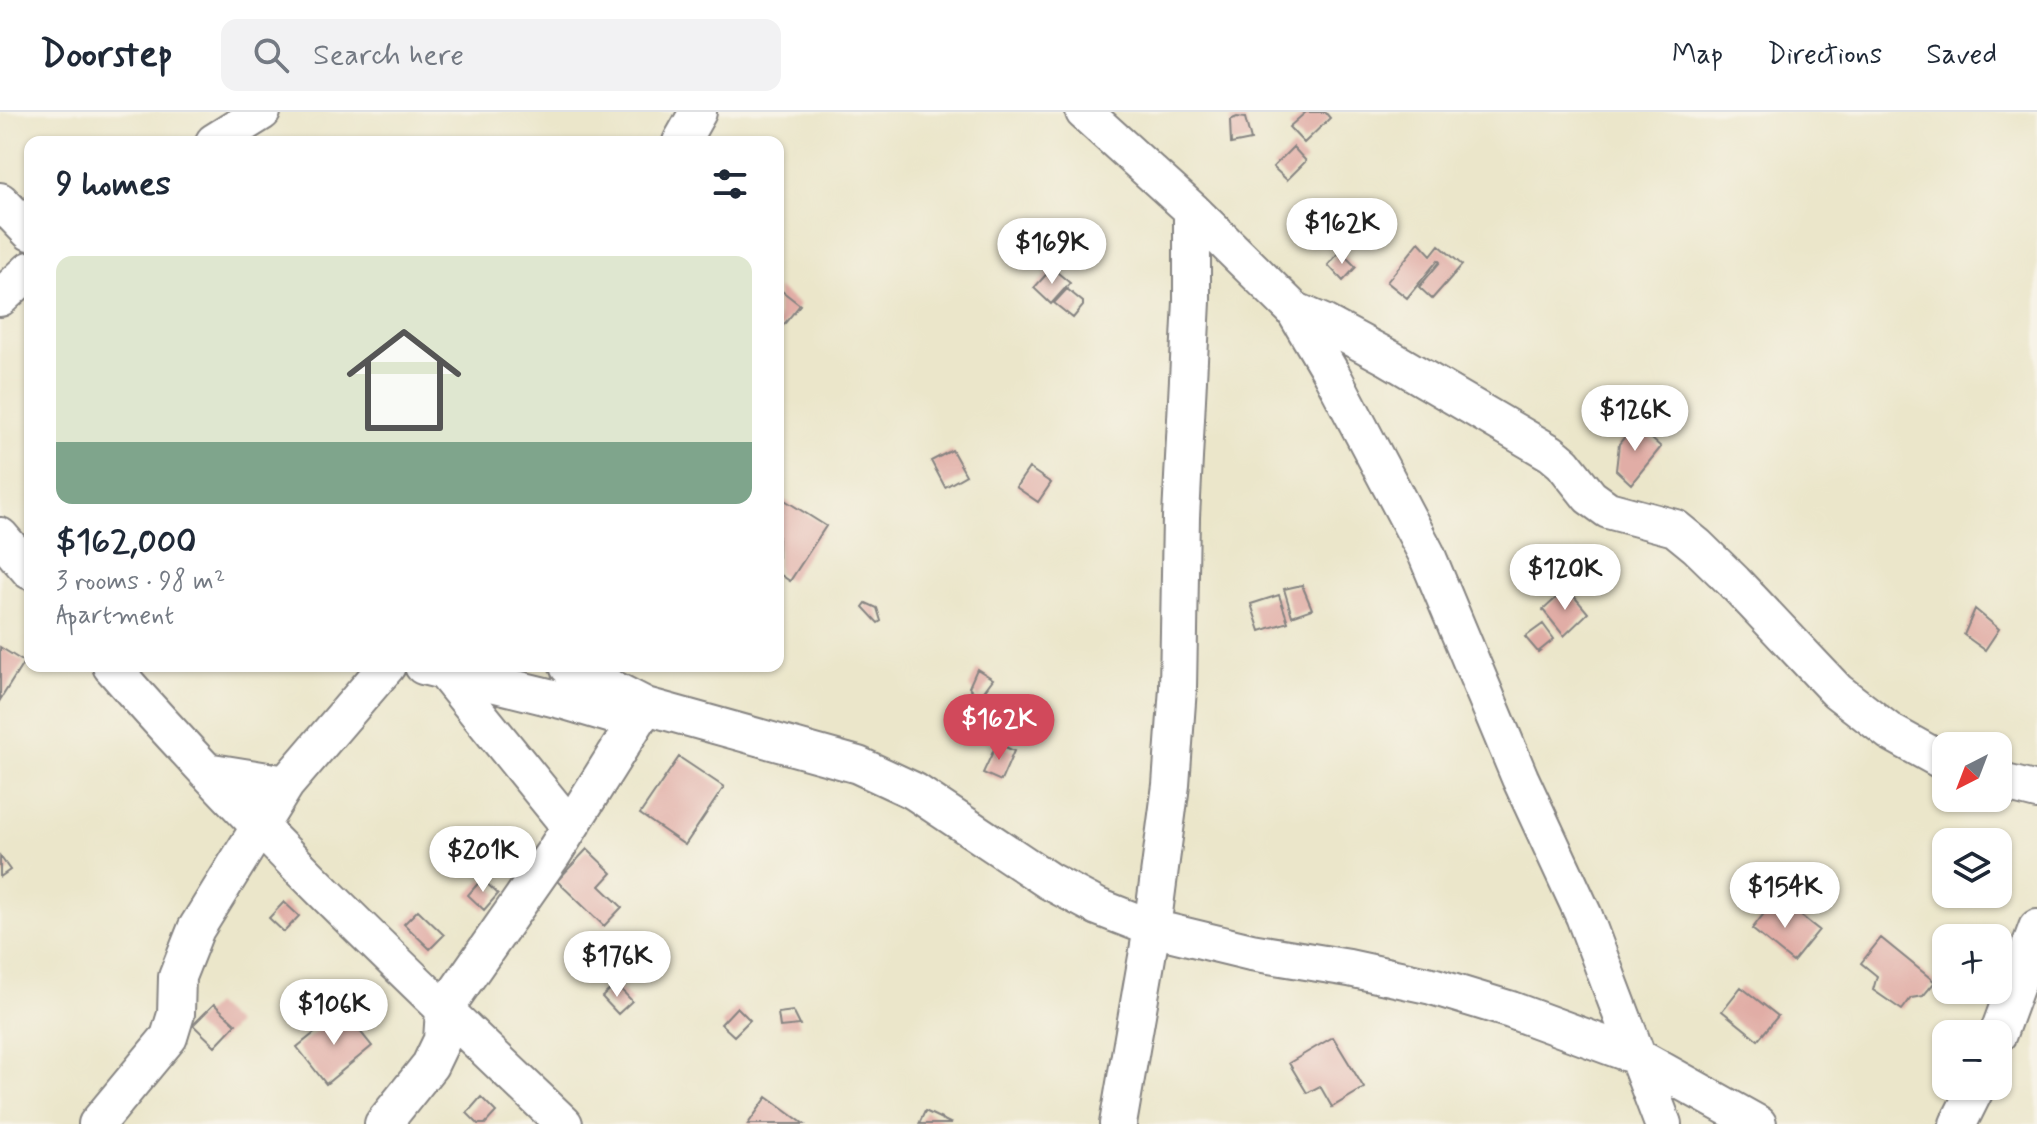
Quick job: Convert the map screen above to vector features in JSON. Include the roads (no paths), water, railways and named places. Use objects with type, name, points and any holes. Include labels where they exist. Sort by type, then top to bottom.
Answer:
[{"type":"street","points":[[224,136],[262,112]]},
{"type":"street","points":[[684,136],[698,112]]},
{"type":"street","points":[[1084,112],[1192,210],[1294,310],[1331,373],[1426,553],[1520,778],[1584,916],[1663,1124]]},
{"type":"street","points":[[0,201],[24,226]]},
{"type":"street","points":[[1118,1124],[1152,928],[1171,785],[1178,688],[1181,517],[1192,301],[1192,210]]},
{"type":"street","points":[[0,298],[24,276]]},
{"type":"street","points":[[1294,310],[1389,358],[1551,453],[1590,497],[1608,510],[1675,528],[1734,582],[1837,691],[1890,732],[1932,755]]},
{"type":"street","points":[[0,536],[24,564]]},
{"type":"street","points":[[116,672],[260,826],[444,1010],[564,1124]]},
{"type":"street","points":[[97,1124],[169,1037],[176,1014],[177,977],[196,929],[286,784],[382,672]]},
{"type":"street","points":[[435,672],[570,827]]},
{"type":"street","points":[[450,672],[858,765],[914,791],[1049,881],[1098,907],[1152,928],[1251,952],[1432,986],[1511,1010],[1636,1056],[1758,1124]]},
{"type":"street","points":[[577,672],[641,714]]},
{"type":"street","points":[[383,1124],[430,1065],[442,1040],[444,1010],[570,827],[641,714]]},
{"type":"street","points":[[206,771],[286,784]]},
{"type":"street","points":[[2012,785],[2037,791]]},
{"type":"street","points":[[2003,1020],[2037,928]]},
{"type":"street","points":[[1958,1124],[1970,1100]]}]
